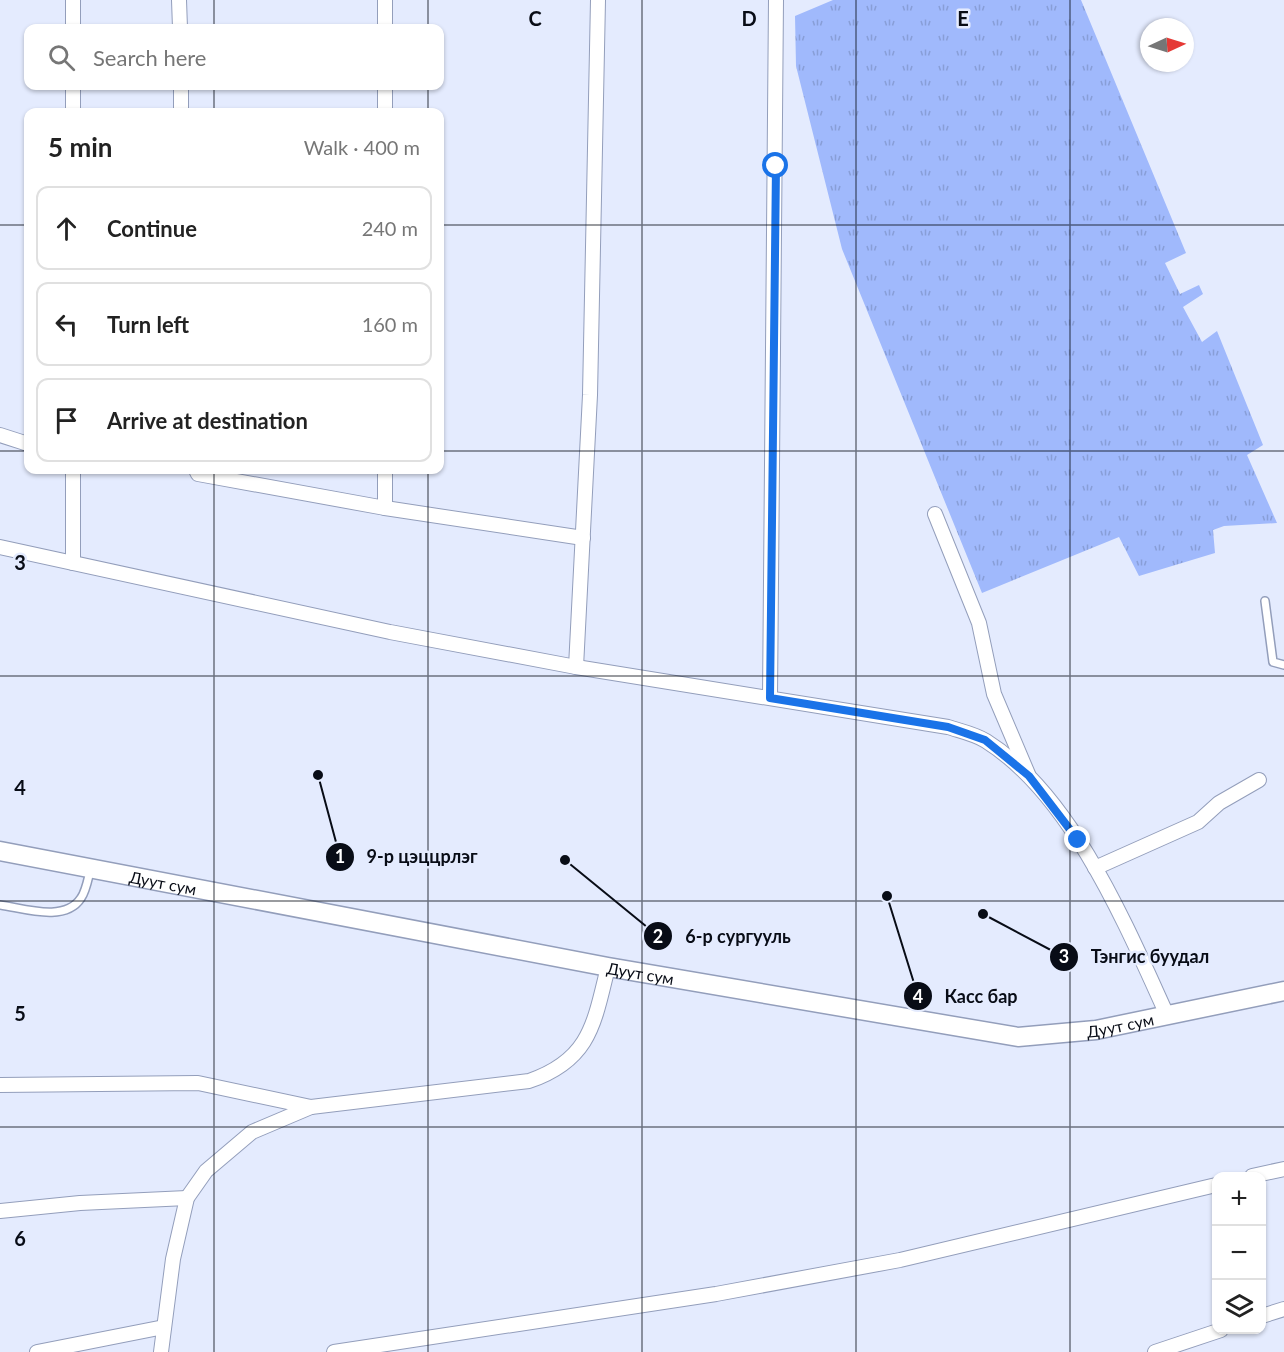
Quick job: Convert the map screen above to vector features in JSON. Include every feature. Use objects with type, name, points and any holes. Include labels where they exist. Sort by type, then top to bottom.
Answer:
[{"type":"main road","name":"Дуут сум","points":[[0,851],[608,967],[1018,1037],[1096,1030],[1284,991]]},
{"type":"street","points":[[74,0],[74,24]]},
{"type":"street","points":[[179,0],[180,24]]},
{"type":"street","points":[[385,0],[385,24]]},
{"type":"street","points":[[576,667],[590,395],[598,0]]},
{"type":"street","points":[[770,698],[776,0]]},
{"type":"street","points":[[74,90],[74,108]]},
{"type":"street","points":[[181,90],[182,108]]},
{"type":"street","points":[[385,90],[385,108]]},
{"type":"street","points":[[0,435],[24,443]]},
{"type":"street","points":[[73,474],[73,563]]},
{"type":"street","points":[[198,474],[386,508],[583,538]]},
{"type":"street","points":[[386,474],[386,508]]},
{"type":"street","points":[[935,514],[979,623],[994,694],[1029,776],[1095,868],[1119,910],[1167,1015]]},
{"type":"street","points":[[0,547],[390,632],[576,667],[948,727],[985,740],[1029,776]]},
{"type":"street","points":[[1095,868],[1198,822],[1219,803],[1259,780]]},
{"type":"street","points":[[160,1352],[173,1259],[187,1198],[206,1171],[252,1132],[311,1107],[529,1081],[552,1073],[572,1058],[586,1042],[608,967]]},
{"type":"street","points":[[0,1085],[198,1083],[311,1107]]},
{"type":"street","points":[[1266,1173],[1284,1169]]},
{"type":"street","points":[[334,1352],[716,1294],[900,1260],[1212,1186]]},
{"type":"street","points":[[0,1211],[80,1203],[187,1198]]},
{"type":"street","points":[[1266,1315],[1284,1309]]},
{"type":"street","points":[[37,1352],[164,1327]]},
{"type":"street","points":[[1155,1352],[1212,1332]]},
{"type":"lane","points":[[1265,602],[1273,662],[1284,665]]},
{"type":"lane","points":[[0,904],[54,912],[68,910],[81,898],[91,868]]},
{"type":"green space","points":[[833,0],[1081,0],[1186,253],[1165,263],[1180,294],[1199,285],[1203,294],[1183,307],[1202,342],[1217,331],[1263,445],[1247,455],[1277,523],[1224,526],[1213,530],[1215,553],[1139,576],[1119,537],[982,593],[842,249],[796,66],[795,16]]},
{"type":"place","name":"9-р цэццрлэг","points":[[318,775]]},
{"type":"place","name":"6-р сургууль","points":[[565,860]]},
{"type":"place","name":"Касс бар","points":[[887,896]]},
{"type":"place","name":"Тэнгис буудал","points":[[983,914]]},
{"type":"route","points":[[776,166],[770,698],[948,727],[985,740],[1029,776],[1078,840]]}]
